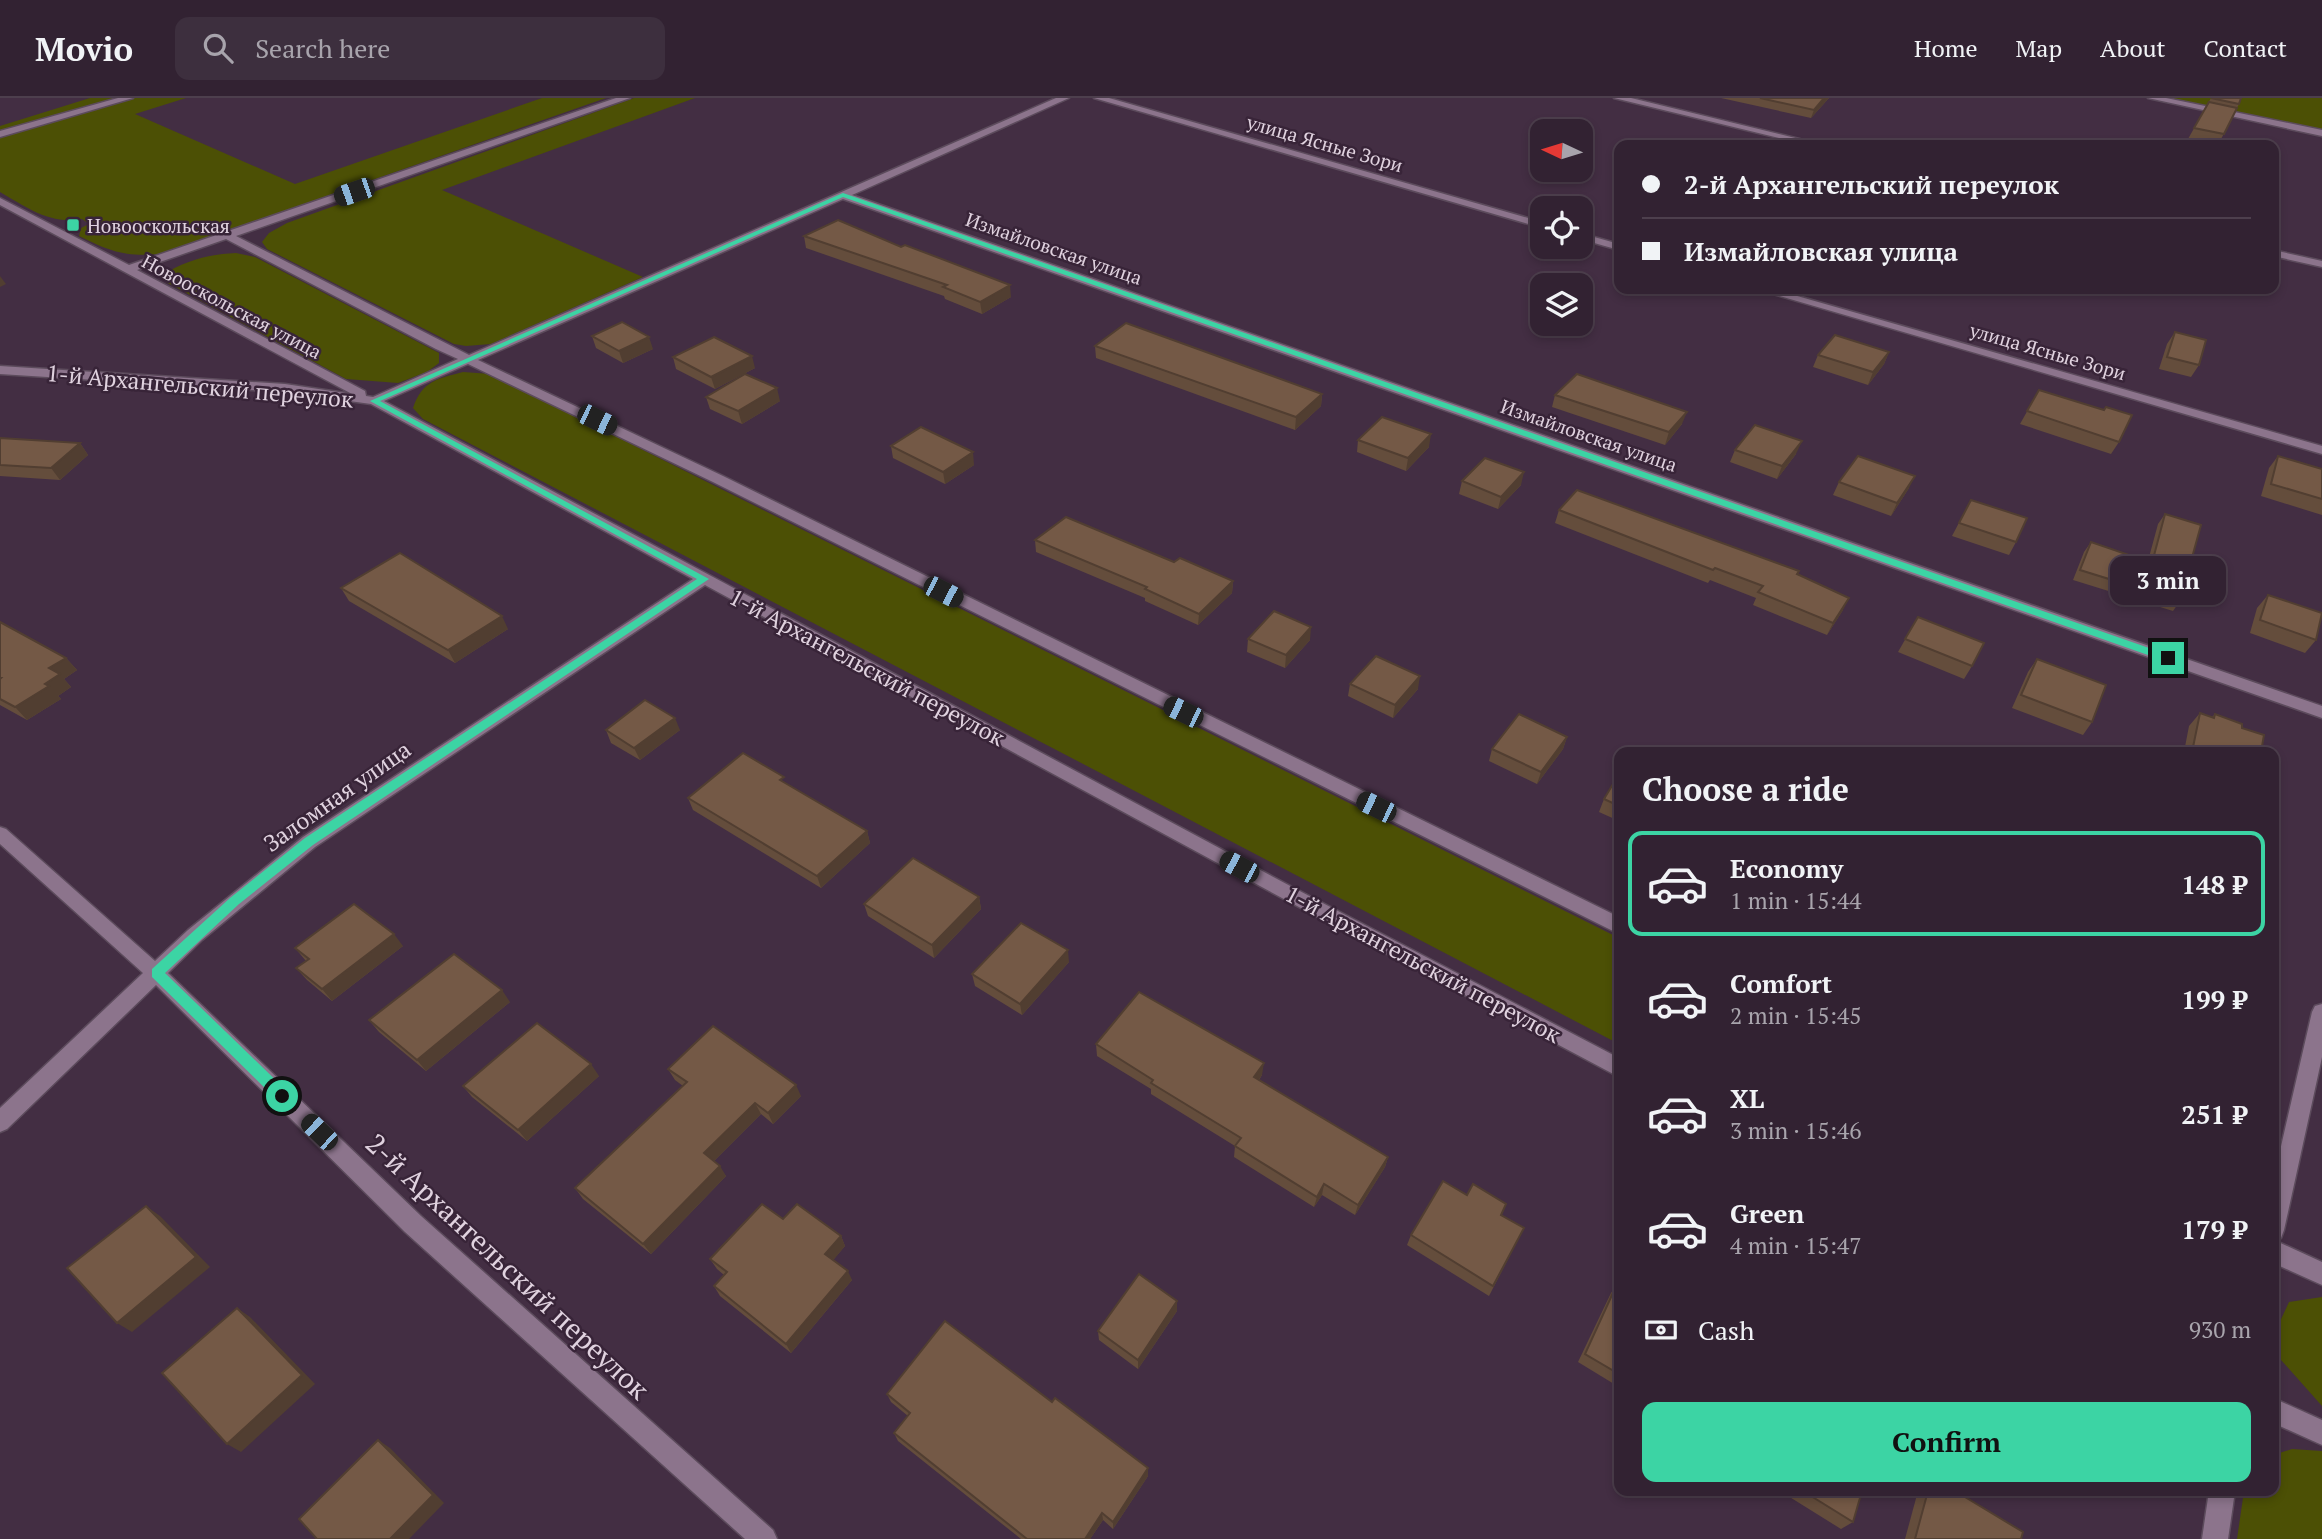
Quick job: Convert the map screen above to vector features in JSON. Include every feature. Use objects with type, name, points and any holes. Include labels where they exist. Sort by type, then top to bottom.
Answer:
[{"type":"street","points":[[0,134],[128,98]]},
{"type":"street","points":[[126,270],[625,98]]},
{"type":"street","points":[[374,401],[1064,98]]},
{"type":"street","name":"улица Ясные Зори","points":[[1098,98],[1530,222]]},
{"type":"street","points":[[1619,98],[1798,140]]},
{"type":"street","points":[[2153,98],[2322,133]]},
{"type":"street","name":"Измайловская улица","points":[[843,195],[2322,712]]},
{"type":"street","name":"Новооскольская улица","points":[[0,201],[374,401]]},
{"type":"street","points":[[226,235],[468,360],[706,473],[1614,924]]},
{"type":"street","points":[[1593,240],[1614,246]]},
{"type":"street","points":[[2279,254],[2322,264]]},
{"type":"street","name":"улица Ясные Зори","points":[[1779,294],[2322,450]]},
{"type":"street","name":"1-й Архангельский переулок","points":[[0,370],[285,388],[374,401],[1614,1065]]},
{"type":"street","name":"Заломная улица","points":[[0,1122],[234,901],[309,842],[704,579]]},
{"type":"street","name":"2-й Архангельский переулок","points":[[0,834],[156,973],[413,1224],[764,1539]]},
{"type":"street","points":[[2279,1203],[2322,1013]]},
{"type":"street","points":[[2279,1254],[2322,1274]]},
{"type":"street","points":[[2279,1413],[2322,1433]]},
{"type":"street","points":[[2215,1539],[2221,1496]]},
{"type":"shaded area","points":[[90,98],[186,98],[135,114],[295,184],[542,98],[606,98],[161,254],[149,255],[128,254],[100,246],[79,236],[81,228],[89,224],[82,219],[49,217],[0,192],[0,126]]},
{"type":"shaded area","points":[[634,98],[695,98],[442,190],[643,277],[491,344],[454,344],[267,249],[262,242],[269,233],[287,223]]},
{"type":"shaded area","points":[[2159,98],[2322,98],[2322,132]]},
{"type":"shaded area","points":[[236,253],[255,257],[439,353],[439,363],[427,372],[398,383],[346,379],[166,282],[169,271],[185,263]]},
{"type":"shaded area","points":[[463,372],[491,374],[1614,936],[1614,1041],[423,419],[413,408],[421,392],[438,379]]},
{"type":"shaded area","points":[[2322,1297],[2322,1406],[2281,1360],[2279,1323],[2289,1302]]},
{"type":"shaded area","points":[[2292,1449],[2322,1451],[2322,1539],[2237,1539],[2243,1496],[2279,1496],[2279,1453]]},
{"type":"building","points":[[1760,98],[1824,98],[1814,110]]},
{"type":"building","points":[[2211,98],[2241,98],[2239,104]]},
{"type":"building","points":[[2209,102],[2237,108],[2224,134],[2194,128]]},
{"type":"building","points":[[838,220],[901,247],[905,245],[1010,285],[980,302],[943,287],[947,285],[804,236]]},
{"type":"building","points":[[622,322],[649,337],[619,351],[592,336]]},
{"type":"building","points":[[1126,323],[1322,394],[1296,417],[1095,346]]},
{"type":"building","points":[[2175,332],[2206,340],[2199,365],[2167,357]]},
{"type":"building","points":[[1835,335],[1889,352],[1873,372],[1818,355]]},
{"type":"building","points":[[714,337],[752,356],[711,377],[673,357]]},
{"type":"building","points":[[745,374],[777,388],[738,411],[706,397]]},
{"type":"building","points":[[1577,374],[1687,412],[1669,432],[1555,395]]},
{"type":"building","points":[[2039,390],[2104,410],[2106,407],[2132,415],[2119,442],[2027,411]]},
{"type":"building","points":[[1382,417],[1431,434],[1408,458],[1358,440]]},
{"type":"building","points":[[1755,425],[1802,441],[1782,466],[1735,450]]},
{"type":"building","points":[[921,427],[973,452],[943,472],[891,446]]},
{"type":"building","points":[[0,438],[80,443],[51,468],[0,465]]},
{"type":"building","points":[[1858,456],[1915,476],[1897,503],[1839,482]]},
{"type":"building","points":[[2278,456],[2322,469],[2322,499],[2271,484]]},
{"type":"building","points":[[1485,458],[1524,472],[1501,497],[1462,481]]},
{"type":"building","points":[[1577,490],[1799,571],[1797,574],[1849,598],[1833,623],[1758,592],[1763,586],[1715,568],[1713,570],[1559,510]]},
{"type":"building","points":[[1971,500],[2027,518],[2016,542],[1959,523]]},
{"type":"building","points":[[2165,514],[2201,525],[2180,601],[2080,570],[2091,542],[2152,563]]},
{"type":"building","points":[[1066,517],[1174,562],[1180,558],[1233,581],[1199,614],[1145,589],[1147,587],[1035,540]]},
{"type":"building","points":[[400,553],[502,616],[448,650],[341,588]]},
{"type":"building","points":[[2268,595],[2322,613],[2316,640],[2260,620]]},
{"type":"building","points":[[1274,611],[1311,627],[1286,655],[1248,639]]},
{"type":"building","points":[[1918,617],[1984,643],[1972,666],[1905,639]]},
{"type":"building","points":[[0,622],[66,658],[49,668],[60,674],[45,684],[49,686],[15,707],[0,699]]},
{"type":"building","points":[[1376,656],[1420,676],[1395,705],[1350,684]]},
{"type":"building","points":[[2037,659],[2106,685],[2092,722],[2021,695]]},
{"type":"building","points":[[645,700],[675,718],[634,748],[606,730]]},
{"type":"building","points":[[2200,713],[2214,718],[2215,714],[2242,724],[2242,728],[2264,735],[2262,747],[2193,747]]},
{"type":"building","points":[[1519,714],[1567,737],[1541,772],[1492,749]]},
{"type":"building","points":[[743,753],[784,777],[780,780],[867,831],[817,876],[688,798]]},
{"type":"building","points":[[1614,782],[1614,804],[1604,799]]},
{"type":"building","points":[[913,858],[979,897],[932,945],[864,904]]},
{"type":"building","points":[[354,904],[394,934],[322,989],[296,968],[309,959],[295,948]]},
{"type":"building","points":[[1021,923],[1068,950],[1020,1004],[972,974]]},
{"type":"building","points":[[454,954],[502,990],[417,1060],[369,1020]]},
{"type":"building","points":[[1139,992],[1264,1063],[1254,1077],[1388,1157],[1358,1205],[1324,1184],[1317,1197],[1235,1146],[1241,1138],[1151,1083],[1153,1080],[1096,1044]]},
{"type":"building","points":[[537,1023],[591,1064],[518,1130],[463,1086]]},
{"type":"building","points":[[713,1026],[796,1085],[768,1113],[755,1103],[704,1153],[720,1166],[643,1244],[575,1188],[687,1082],[668,1069]]},
{"type":"building","points":[[1443,1181],[1467,1195],[1473,1184],[1506,1204],[1501,1215],[1524,1228],[1493,1286],[1411,1235]]},
{"type":"building","points":[[762,1204],[783,1219],[797,1204],[841,1236],[825,1254],[848,1271],[786,1344],[714,1286],[727,1272],[710,1259]]},
{"type":"building","points":[[146,1206],[196,1257],[117,1323],[67,1268]]},
{"type":"building","points":[[1139,1274],[1177,1301],[1138,1360],[1098,1331]]},
{"type":"building","points":[[1614,1291],[1614,1371],[1585,1354]]},
{"type":"building","points":[[237,1308],[302,1375],[227,1444],[162,1373]]},
{"type":"building","points":[[945,1321],[1052,1402],[1055,1398],[1148,1468],[1113,1522],[1102,1513],[1085,1539],[1027,1539],[894,1433],[910,1413],[887,1394]]},
{"type":"building","points":[[378,1440],[433,1495],[390,1539],[317,1539],[299,1519]]},
{"type":"building","points":[[1811,1496],[1861,1496],[1853,1522]]},
{"type":"building","points":[[1927,1496],[1963,1496],[2023,1532],[2021,1539],[1915,1539]]},
{"type":"place","name":"Новооскольская","points":[[73,225]]},
{"type":"route","points":[[282,1096],[156,973],[234,901],[309,842],[704,579],[374,401],[843,195],[2168,658]]}]
